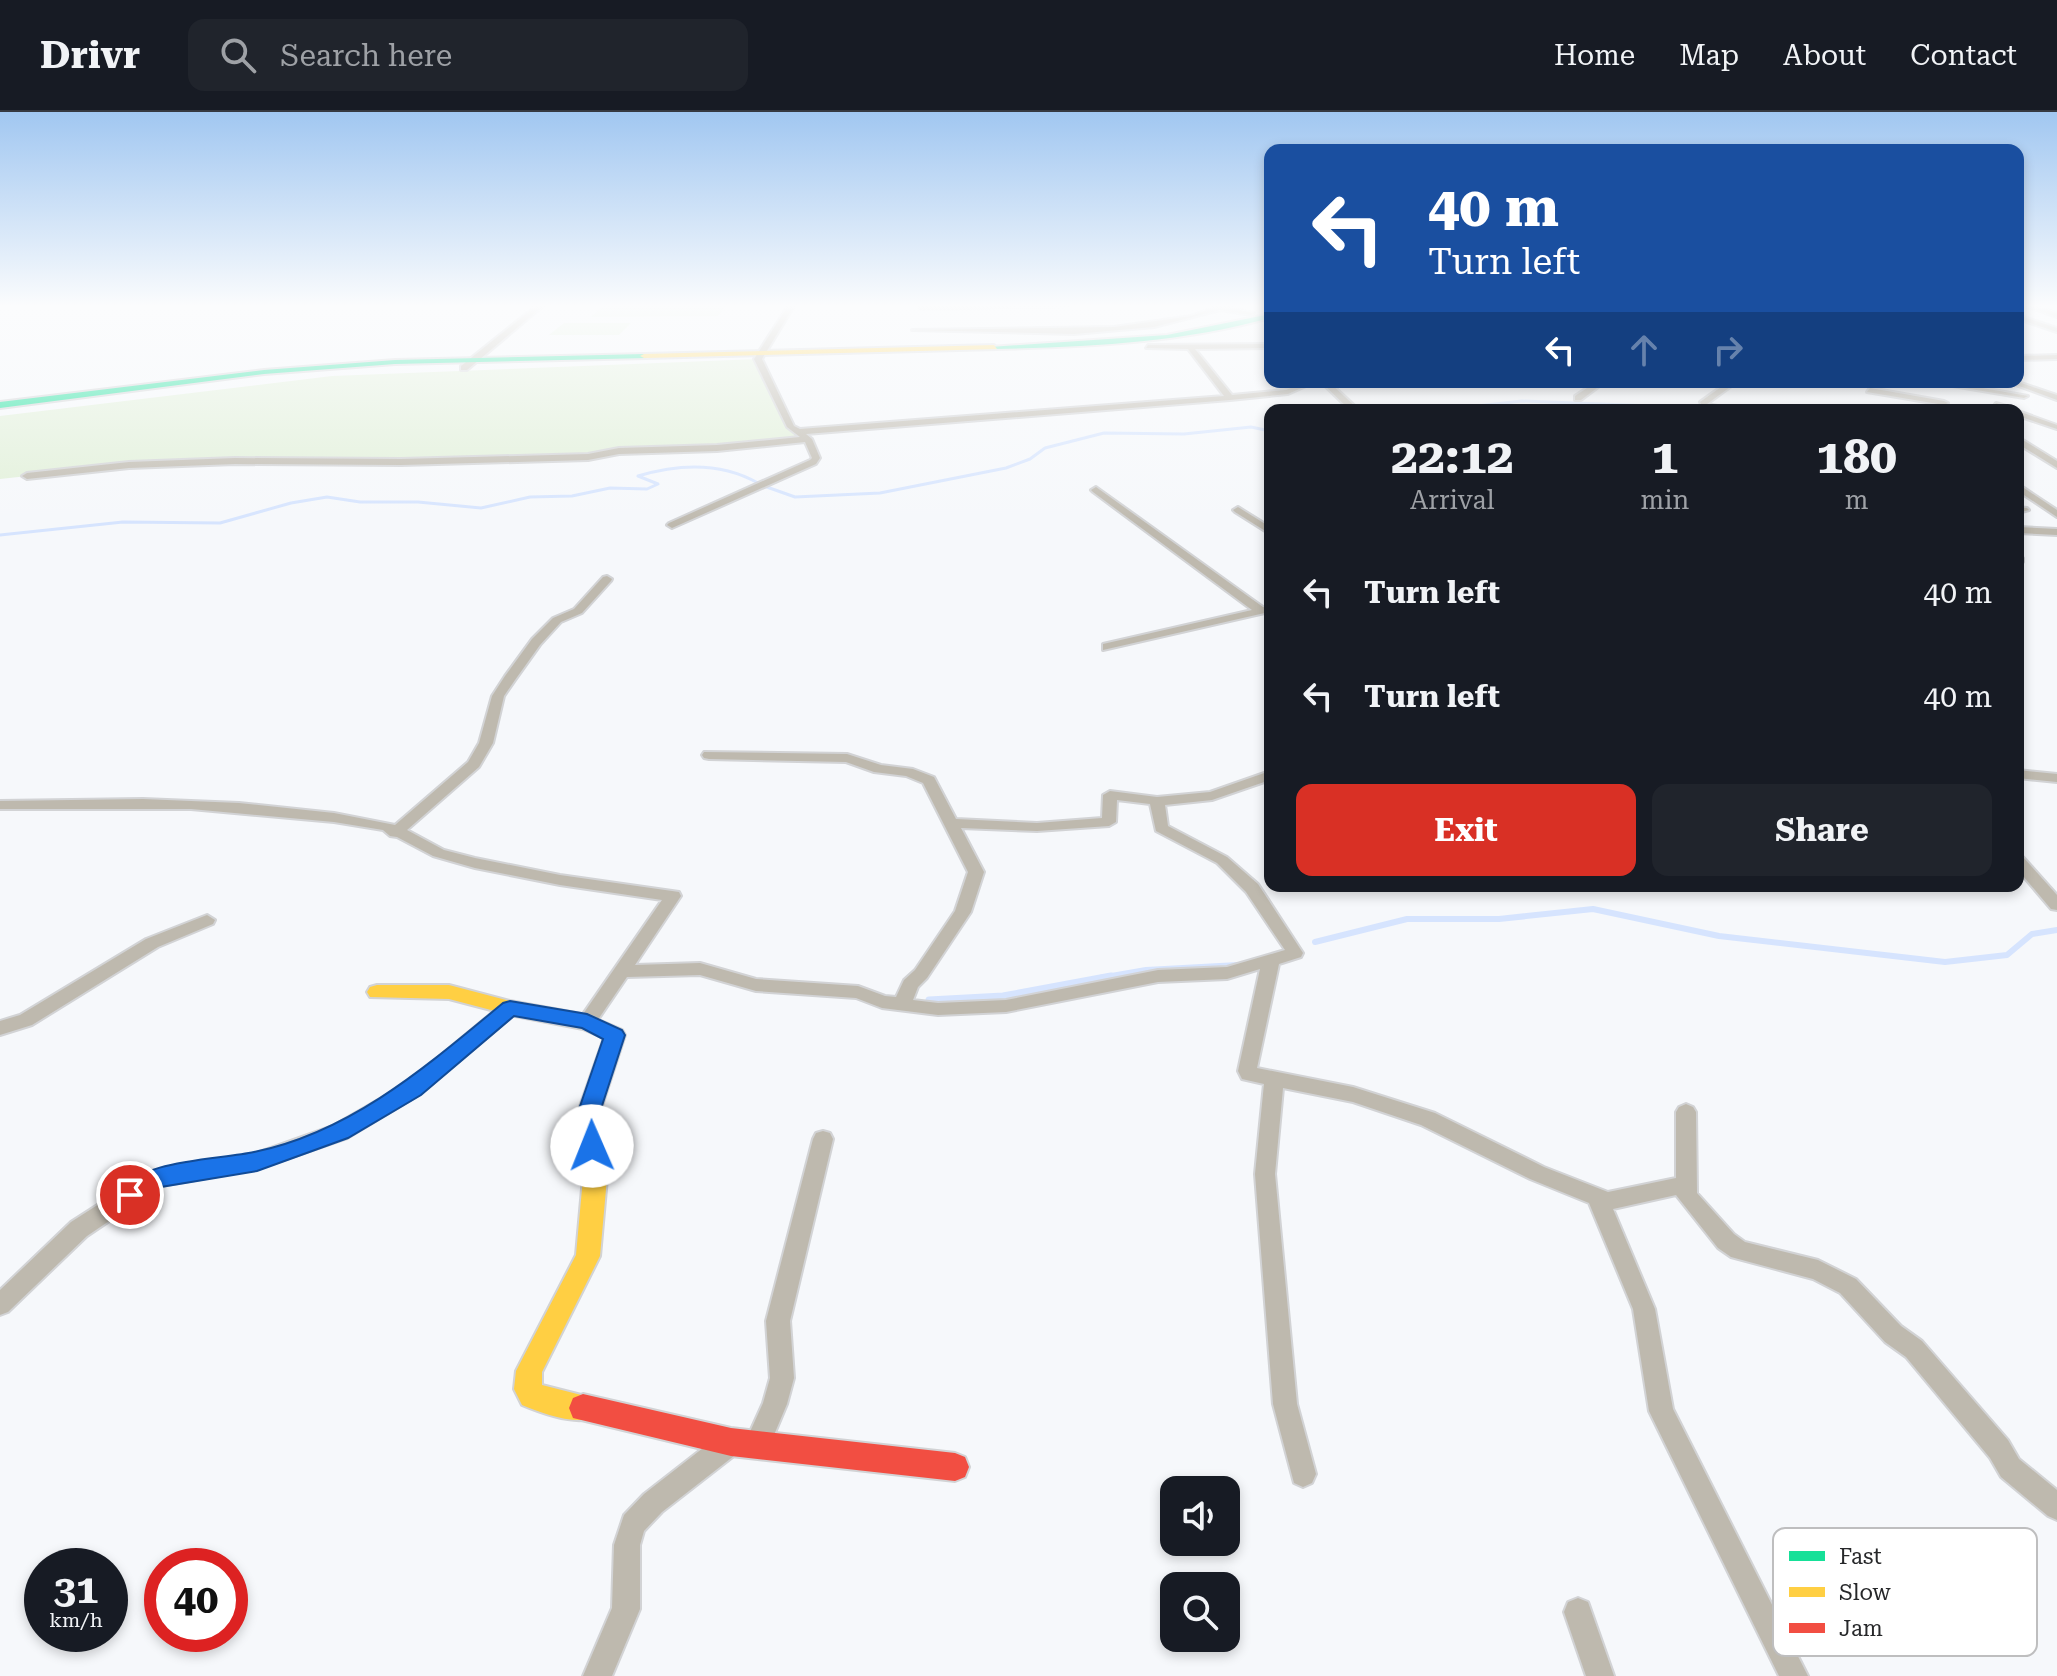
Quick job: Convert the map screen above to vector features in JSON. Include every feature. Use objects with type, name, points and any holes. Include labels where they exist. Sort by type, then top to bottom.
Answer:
[{"type":"street","points":[[0,405],[213,379]]},
{"type":"street","points":[[0,414],[291,379]]},
{"type":"street","points":[[672,525],[816,458],[808,439],[791,427],[769,379]]},
{"type":"street","points":[[1215,379],[1230,398]]},
{"type":"street","points":[[2024,386],[2057,398]]},
{"type":"street","points":[[800,432],[1230,398],[1288,392],[1297,388]]},
{"type":"street","points":[[1331,388],[1349,404]]},
{"type":"street","points":[[1578,398],[1592,388]]},
{"type":"street","points":[[1703,404],[1725,388]]},
{"type":"street","points":[[1861,402],[1872,388]]},
{"type":"street","points":[[1881,388],[1944,403]]},
{"type":"street","points":[[1972,388],[2024,396]]},
{"type":"street","points":[[2024,416],[2054,428]]},
{"type":"street","points":[[2024,427],[2054,428]]},
{"type":"street","points":[[27,476],[129,465],[205,462],[401,462],[588,457],[619,451],[717,448],[808,439]]},
{"type":"street","points":[[2024,444],[2057,465]]},
{"type":"street","points":[[1096,490],[1264,609]]},
{"type":"street","points":[[2024,492],[2057,514]]},
{"type":"street","points":[[1238,510],[1264,527]]},
{"type":"street","points":[[2024,530],[2057,532]]},
{"type":"street","points":[[395,833],[474,764],[486,743],[498,696],[509,679],[536,642],[557,620],[578,611],[607,579]]},
{"type":"street","points":[[1107,647],[1264,610]]},
{"type":"street","points":[[709,755],[847,758],[929,780],[976,872],[963,912],[921,974],[910,984],[902,1006]]},
{"type":"street","points":[[2024,775],[2057,778]]},
{"type":"street","points":[[952,823],[1037,827],[1109,822],[1110,795],[1157,801],[1212,796],[1264,777]]},
{"type":"street","points":[[0,805],[145,801],[291,813],[385,826],[443,855],[562,883],[673,896],[587,1022]]},
{"type":"street","points":[[620,971],[700,969],[770,987],[858,992],[902,1006],[938,1009],[1006,1006],[1158,976],[1227,973],[1295,953],[1252,888],[1222,860],[1161,828],[1157,801]]},
{"type":"street","points":[[2024,867],[2057,905]]},
{"type":"street","points":[[0,1028],[26,1020],[152,943],[207,920]]},
{"type":"street","points":[[1271,960],[1247,1071],[1353,1095],[1428,1119],[1537,1173],[1608,1201],[1685,1185]]},
{"type":"street","points":[[377,992],[449,992],[510,1008],[587,1022],[615,1035],[588,1115],[595,1178],[588,1256],[529,1371],[528,1389],[532,1396],[744,1443],[955,1467]]},
{"type":"street","points":[[0,1305],[79,1229],[156,1178],[257,1161],[340,1132],[413,1089],[510,1008]]},
{"type":"street","points":[[1274,1079],[1265,1174],[1285,1404],[1303,1474]]},
{"type":"street","points":[[1686,1112],[1687,1196],[1726,1241],[1739,1250],[1818,1270],[1848,1286],[1893,1334],[1914,1349],[1999,1449],[2010,1468],[2057,1507]]},
{"type":"street","points":[[597,1676],[626,1609],[627,1545],[633,1524],[653,1503],[744,1443],[775,1404],[782,1378],[778,1321],[823,1139]]},
{"type":"street","points":[[1598,1198],[1644,1309],[1661,1411],[1773,1634]]},
{"type":"street","points":[[1578,1612],[1600,1676]]},
{"type":"street","points":[[1784,1656],[1794,1676]]},
{"type":"green space","points":[[307,379],[768,379],[791,427],[808,439],[789,443],[619,451],[588,457],[129,465],[0,479],[0,416]]},
{"type":"waterway","points":[[1495,404],[1522,401],[1600,404]]},
{"type":"waterway","points":[[764,486],[795,497],[880,493],[1006,468],[1030,459],[1045,448],[1104,433],[1184,434],[1251,427],[1264,430]]},
{"type":"waterway","points":[[0,535],[123,522],[220,523],[291,503],[327,497],[360,502],[418,502],[481,508],[530,497],[572,496],[610,488],[647,489],[658,484],[638,476],[684,467],[729,471],[758,483]]},
{"type":"waterway","points":[[1315,942],[1407,919],[1499,919],[1593,909],[1719,936],[1945,962],[2007,955],[2032,934],[2057,930]]},
{"type":"waterway","points":[[1103,977],[1146,970],[1238,965]]},
{"type":"waterway","points":[[1103,977],[1111,976]]},
{"type":"waterway","points":[[929,1000],[1003,996],[1103,977]]},
{"type":"traffic: fast","points":[[0,405],[208,379]]},
{"type":"traffic: slow","points":[[377,992],[449,992],[510,1008],[587,1022],[615,1035],[588,1115],[595,1178],[588,1256],[529,1371],[528,1389],[532,1396],[583,1408]]},
{"type":"traffic: jam","points":[[583,1408],[731,1442],[955,1467]]},
{"type":"route","points":[[130,1195],[156,1178],[257,1161],[340,1132],[413,1089],[494,1025],[510,1008],[587,1022],[615,1035],[588,1115],[592,1146]]}]
